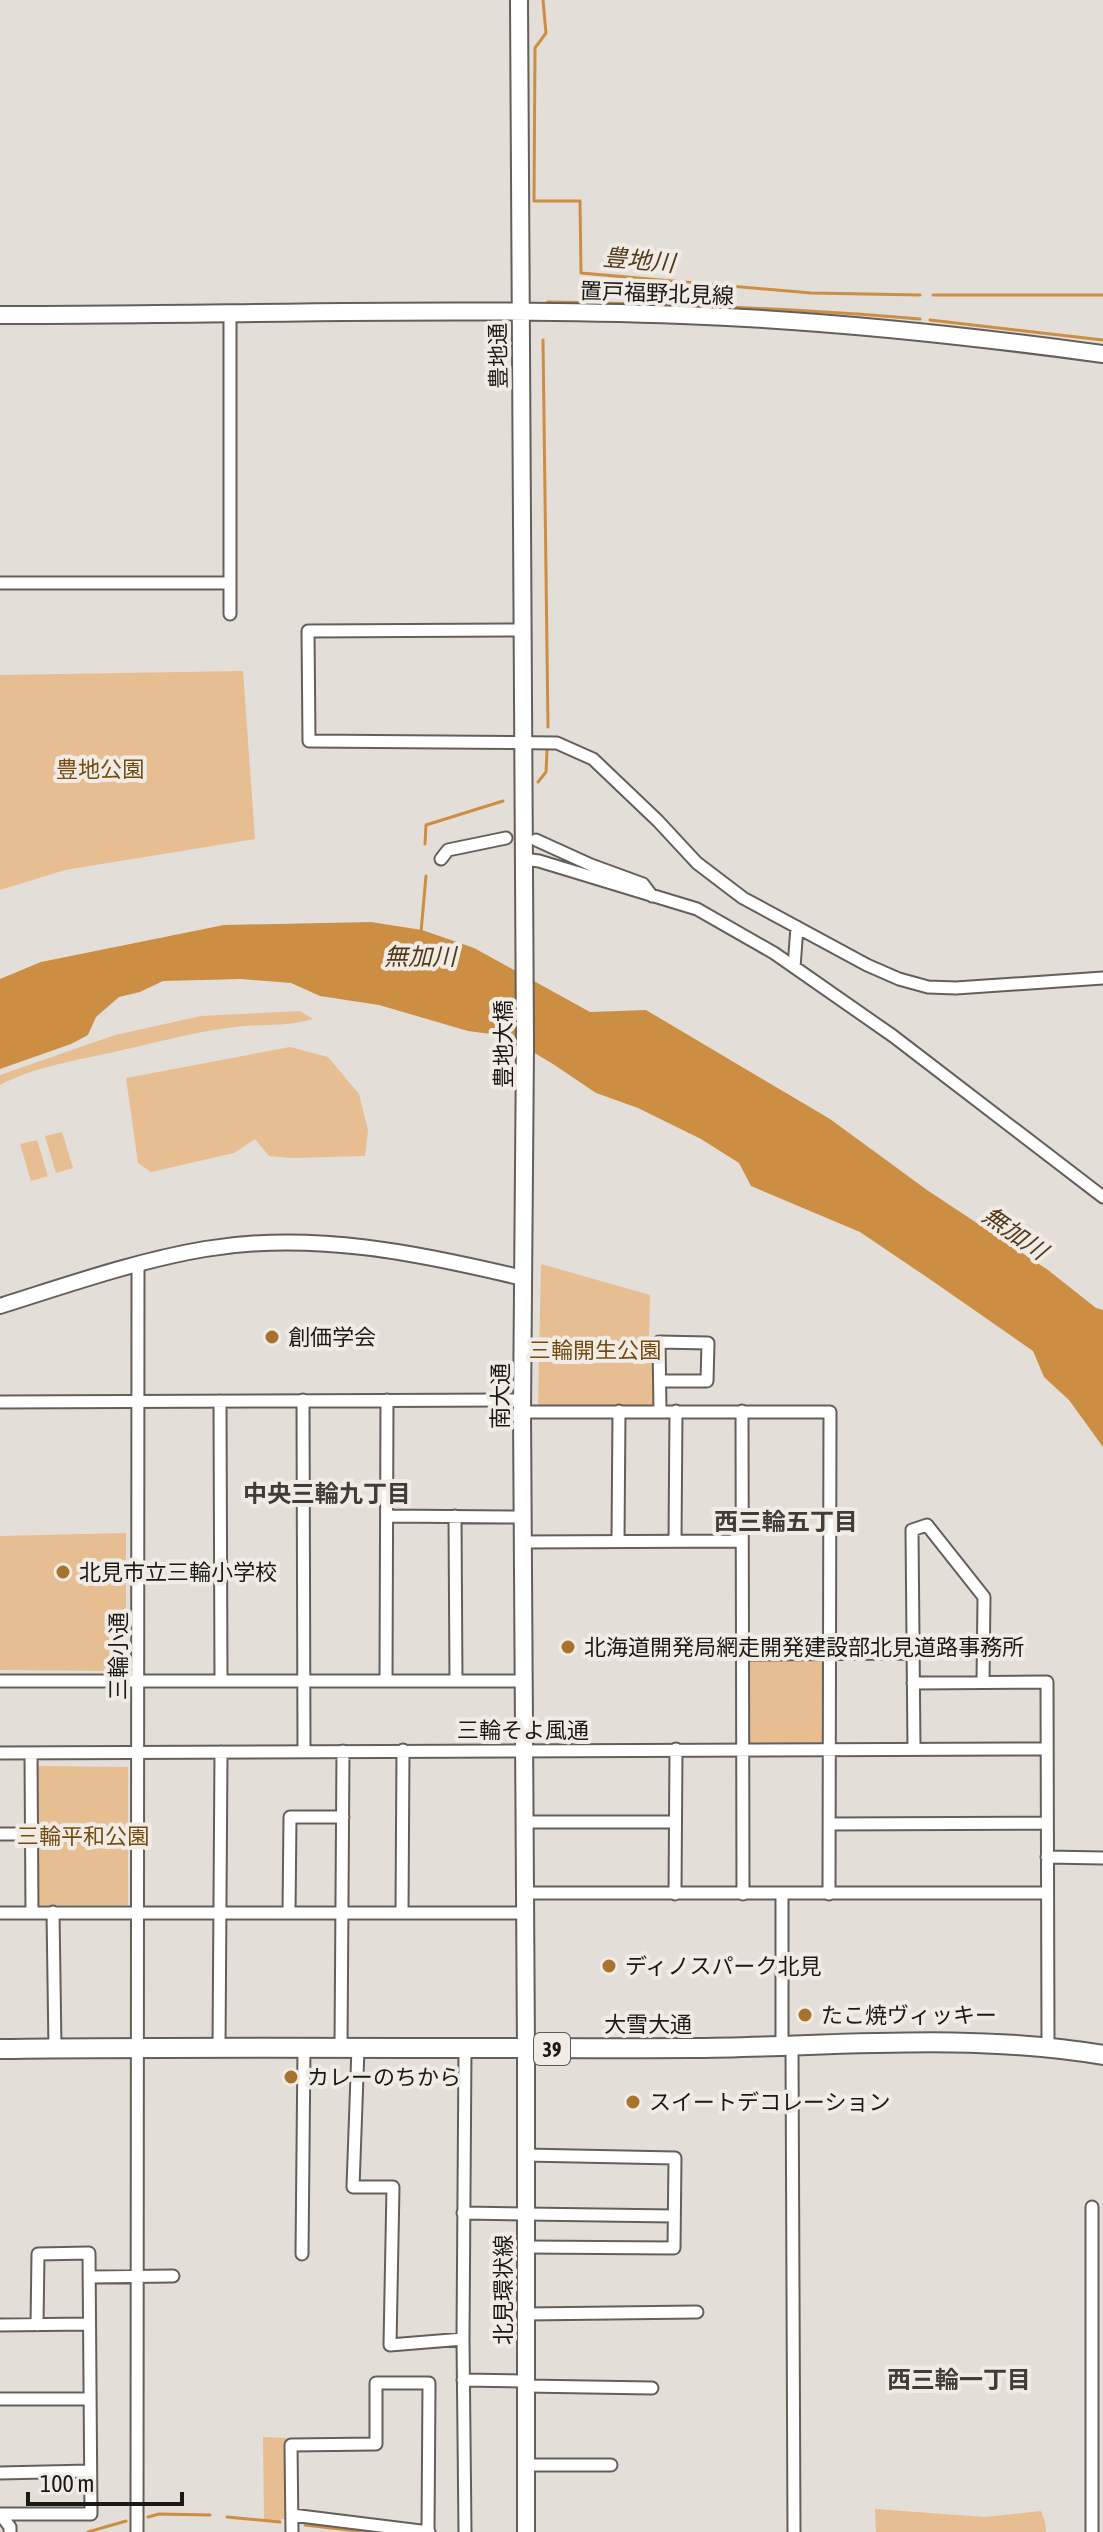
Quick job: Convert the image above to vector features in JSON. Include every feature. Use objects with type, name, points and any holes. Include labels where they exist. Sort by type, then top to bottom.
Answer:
[{"type":"highway","name":"大雪大通","points":[[0,2049],[526,2049],[954,2043],[1048,2046],[1103,2055]]},
{"type":"main road","points":[[519,0],[520,312]]},
{"type":"main road","name":"豊地通","points":[[0,315],[520,312],[523,864]]},
{"type":"main road","name":"置戸福野北見線","points":[[520,312],[799,321],[924,332],[1103,354]]},
{"type":"main road","name":"豊地大橋","points":[[523,864],[523,1278]]},
{"type":"main road","name":"南大通","points":[[523,1278],[526,2049]]},
{"type":"main road","name":"北見環状線","points":[[526,2049],[526,2532]]},
{"type":"street","points":[[230,315],[230,614]]},
{"type":"street","points":[[0,583],[230,583]]},
{"type":"street","points":[[523,630],[308,631],[309,741],[557,743],[593,759],[697,863],[743,898],[899,979],[928,987],[956,988],[1103,978]]},
{"type":"street","points":[[441,859],[448,850],[506,838]]},
{"type":"street","points":[[536,840],[643,884],[652,896]]},
{"type":"street","points":[[523,864],[539,861],[697,909],[794,967],[893,1036],[1103,1197]]},
{"type":"street","points":[[794,967],[797,927]]},
{"type":"street","points":[[0,1306],[138,1264],[206,1249],[312,1243],[394,1250],[523,1278]]},
{"type":"street","name":"三輪小通","points":[[137,2532],[138,1264]]},
{"type":"street","points":[[660,1381],[707,1381],[708,1343],[659,1342],[660,1411]]},
{"type":"street","points":[[303,1400],[304,1751]]},
{"type":"street","points":[[0,1402],[387,1400],[619,1411],[830,1412],[829,1894]]},
{"type":"street","points":[[386,1680],[387,1400]]},
{"type":"street","points":[[220,1401],[221,1681]]},
{"type":"street","points":[[618,1541],[619,1411]]},
{"type":"street","points":[[675,1541],[676,1411]]},
{"type":"street","points":[[742,1411],[743,1894]]},
{"type":"street","points":[[387,1516],[522,1517]]},
{"type":"street","points":[[455,1516],[456,1681]]},
{"type":"street","points":[[914,1749],[912,1530],[927,1525],[984,1597],[983,1682]]},
{"type":"street","points":[[522,1542],[742,1541]]},
{"type":"street","points":[[743,1654],[912,1653]]},
{"type":"street","points":[[0,1681],[524,1681]]},
{"type":"street","points":[[913,1683],[1047,1682],[1048,2046]]},
{"type":"street","points":[[675,1894],[676,1749]]},
{"type":"street","name":"三輪そよ風通","points":[[0,1753],[1047,1749]]},
{"type":"street","points":[[402,1912],[403,1750]]},
{"type":"street","points":[[343,1751],[342,1912],[350,2048],[353,2187],[393,2187],[390,2345],[463,2339]]},
{"type":"street","points":[[219,2047],[221,1752]]},
{"type":"street","points":[[31,1753],[32,1913]]},
{"type":"street","points":[[289,1912],[290,1817],[343,1817]]},
{"type":"street","points":[[525,1822],[675,1822]]},
{"type":"street","points":[[829,1824],[1047,1823]]},
{"type":"street","points":[[0,1834],[31,1834]]},
{"type":"street","points":[[1047,1857],[1103,1858]]},
{"type":"street","points":[[525,1893],[1047,1893]]},
{"type":"street","points":[[782,1894],[794,2532]]},
{"type":"street","points":[[53,1912],[55,2048]]},
{"type":"street","points":[[0,1913],[525,1913]]},
{"type":"street","points":[[302,2254],[304,2048]]},
{"type":"street","points":[[465,2049],[465,2532]]},
{"type":"street","points":[[525,2155],[675,2158],[674,2248],[525,2247]]},
{"type":"street","points":[[1092,2207],[1097,2298],[1098,2506],[1092,2532]]},
{"type":"street","points":[[463,2213],[674,2216]]},
{"type":"street","points":[[0,2514],[91,2514],[89,2253],[38,2254],[37,2325]]},
{"type":"street","points":[[89,2277],[173,2276]]},
{"type":"street","points":[[526,2314],[697,2312]]},
{"type":"street","points":[[0,2325],[89,2324]]},
{"type":"street","points":[[463,2380],[652,2388]]},
{"type":"street","points":[[292,2515],[428,2532],[429,2383],[376,2383],[376,2444],[291,2445],[292,2532]]},
{"type":"street","points":[[0,2399],[89,2399]]},
{"type":"street","points":[[525,2465],[611,2465]]},
{"type":"street","points":[[0,2473],[90,2471]]},
{"type":"street","points":[[0,2514],[10,2527],[10,2532]]},
{"type":"green space","name":"豊地公園","points":[[243,671],[255,839],[65,870],[0,890],[0,675]]},
{"type":"green space","points":[[300,1011],[313,1019],[186,1035],[58,1064],[0,1085],[0,1075],[115,1035],[201,1016]]},
{"type":"green space","points":[[290,1047],[328,1057],[359,1094],[368,1130],[365,1156],[269,1156],[255,1139],[234,1153],[151,1172],[138,1163],[126,1078]]},
{"type":"green space","points":[[62,1132],[73,1168],[56,1173],[45,1136]]},
{"type":"green space","points":[[37,1140],[48,1176],[31,1181],[20,1144]]},
{"type":"green space","name":"三輪開生公園","points":[[541,1264],[650,1295],[649,1338],[655,1346],[655,1406],[538,1406]]},
{"type":"green space","points":[[126,1533],[126,1656],[110,1671],[0,1670],[0,1536]]},
{"type":"green space","points":[[748,1658],[823,1658],[824,1745],[747,1744]]},
{"type":"green space","name":"三輪平和公園","points":[[37,1766],[128,1767],[128,1905],[38,1905]]},
{"type":"green space","points":[[263,2437],[286,2438],[287,2519],[281,2519],[281,2523],[264,2521]]},
{"type":"green space","points":[[875,2509],[984,2517],[1041,2511],[1046,2532],[876,2532]]},
{"type":"water","name":"無加川","points":[[371,922],[422,930],[474,948],[590,1012],[646,1010],[830,1119],[927,1190],[1048,1270],[1096,1308],[1103,1310],[1103,1447],[1069,1400],[1044,1377],[1033,1351],[931,1280],[860,1232],[751,1186],[739,1163],[701,1139],[638,1108],[596,1093],[506,1036],[468,1031],[379,1005],[320,996],[291,983],[241,979],[163,981],[140,992],[119,997],[96,1017],[88,1035],[0,1069],[0,979],[41,962],[224,925]]},
{"type":"waterway","name":"豊地川","points":[[543,0],[546,33],[535,48],[534,201],[580,201],[581,273],[811,293],[920,295]]},
{"type":"waterway","name":"豊地川","points":[[933,295],[1103,295]]},
{"type":"waterway","points":[[544,305],[548,302],[688,305],[920,319]]},
{"type":"waterway","points":[[930,320],[1103,340]]},
{"type":"waterway","points":[[543,340],[548,727]]},
{"type":"waterway","points":[[538,782],[546,772],[547,751]]},
{"type":"waterway","points":[[425,844],[426,825],[503,801]]},
{"type":"waterway","name":"無加川","points":[[421,932],[426,876]]},
{"type":"waterway","points":[[148,2517],[159,2514],[210,2515]]},
{"type":"waterway","points":[[227,2517],[280,2522]]},
{"type":"waterway","points":[[88,2532],[126,2521]]},
{"type":"waterway","points":[[305,2525],[366,2532]]},
{"type":"place","name":"創価学会","points":[[272,1337]]},
{"type":"place","name":"北見市立三輪小学校","points":[[63,1572]]},
{"type":"place","name":"北海道開発局網走開発建設部北見道路事務所","points":[[568,1647]]},
{"type":"place","name":"ディノスパーク北見","points":[[609,1966]]},
{"type":"place","name":"たこ焼ヴィッキー","points":[[805,2015]]},
{"type":"place","name":"カレーのちから","points":[[291,2077]]},
{"type":"place","name":"スイートデコレーション","points":[[633,2102]]},
{"type":"district","name":"中央三輪九丁目","points":[[327,1493]]},
{"type":"district","name":"西三輪五丁目","points":[[786,1521]]},
{"type":"district","name":"西三輪一丁目","points":[[959,2379]]}]
